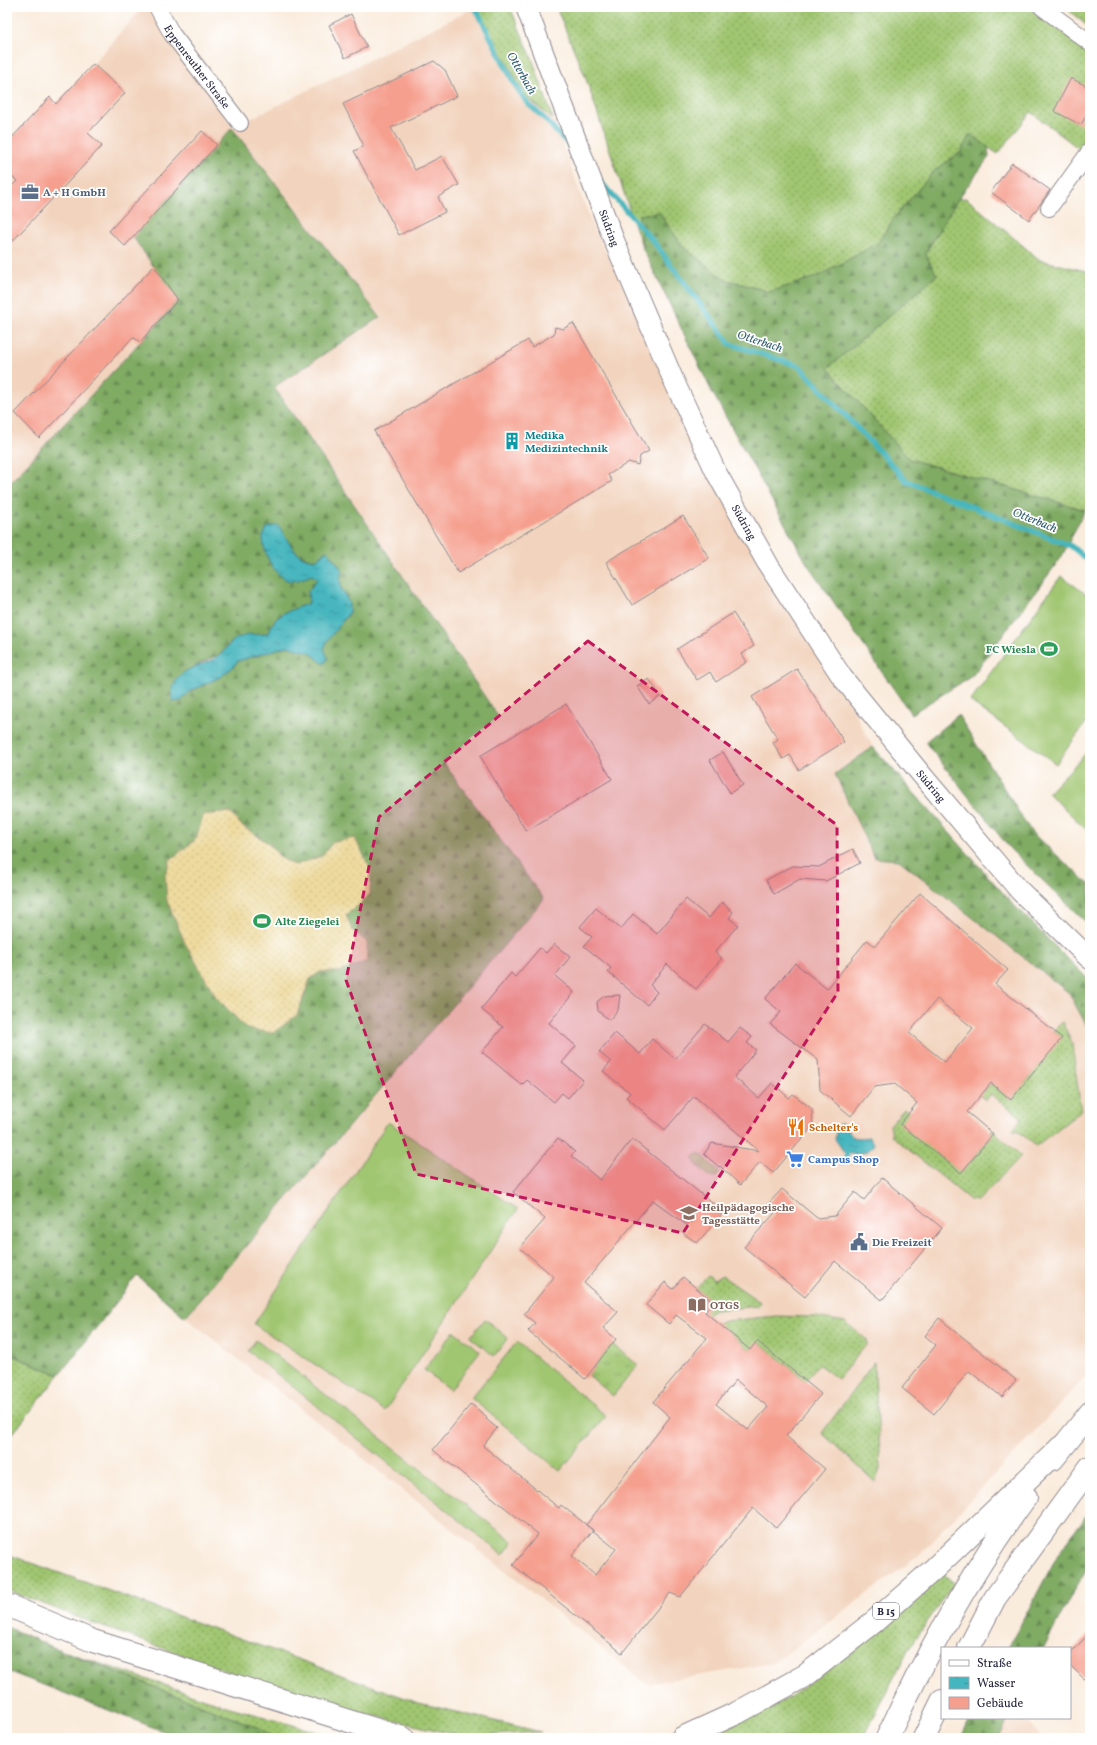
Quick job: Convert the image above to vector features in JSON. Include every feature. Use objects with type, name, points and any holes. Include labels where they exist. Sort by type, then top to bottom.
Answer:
[{"type":"main road","name":"B 15","points":[[887,1738],[934,1643],[970,1580],[1010,1518],[1062,1447],[1090,1413]]},
{"type":"main road","name":"B 15","points":[[682,1738],[737,1713],[806,1675],[875,1621],[935,1568],[1062,1447]]},
{"type":"main road","points":[[970,1647],[995,1598],[1090,1467]]},
{"type":"main road","points":[[7,1605],[93,1641],[224,1684],[403,1738]]},
{"type":"main road","points":[[924,1738],[941,1703]]},
{"type":"street","name":"Eppenreuther Straße","points":[[157,7],[172,34],[240,123]]},
{"type":"street","name":"Südring","points":[[526,7],[613,238],[673,378],[716,472],[769,566],[842,677],[921,774],[1020,891],[1090,959]]},
{"type":"street","points":[[1043,7],[1090,43]]},
{"type":"street","points":[[1049,208],[1090,151]]},
{"type":"highlighted area","points":[[588,641],[837,825],[838,992],[683,1233],[416,1174],[346,980],[379,817]]},
{"type":"shaded area","points":[[143,7],[147,7],[213,96],[232,128],[133,237],[178,300],[7,486],[7,157],[93,64]]},
{"type":"shaded area","points":[[476,7],[526,97],[553,119],[594,230],[873,747],[835,775],[899,860],[1069,993],[1090,1032],[1090,1372],[918,1556],[774,1663],[647,1684],[185,1317],[544,899],[443,762],[498,715],[274,386],[380,317],[232,128]]},
{"type":"shaded area","points":[[1008,1719],[1024,1719],[1043,1738],[999,1738]]},
{"type":"green space","points":[[476,7],[510,7],[532,58],[553,119],[526,97]]},
{"type":"green space","points":[[556,7],[1027,7],[1090,52],[1090,140],[1082,151],[1031,112],[998,154],[970,135],[961,152],[934,171],[894,218],[878,243],[819,276],[770,292],[724,279],[683,247],[658,213],[639,215],[642,247],[585,76]]},
{"type":"green space","points":[[1067,7],[1090,7],[1090,28],[1069,11]]},
{"type":"green space","points":[[232,128],[380,317],[274,387],[498,716],[443,762],[544,899],[185,1317],[137,1276],[59,1375],[7,1353],[7,486],[178,301],[133,237]],"holes":[[[282,531],[287,542],[295,551],[305,557],[316,560],[327,551],[342,570],[340,578],[341,588],[349,603],[349,613],[327,641],[324,649],[327,658],[324,664],[309,652],[287,646],[238,661],[232,668],[220,677],[189,692],[195,666],[222,653],[231,642],[252,634],[259,635],[268,633],[275,620],[284,613],[309,603],[310,590],[317,579],[312,575],[289,581],[281,577],[272,566],[268,558]],[[230,812],[241,825],[268,843],[281,858],[295,865],[322,856],[333,842],[359,905],[346,915],[353,931],[367,942],[339,972],[320,972],[310,980],[297,1015],[216,997],[206,978],[170,860]]]},
{"type":"green space","points":[[970,134],[988,147],[989,157],[958,199],[925,253],[937,275],[828,368],[909,459],[1085,510],[1061,558],[972,676],[911,714],[806,562],[712,392],[642,247],[639,215],[659,212],[683,247],[724,279],[770,292],[819,276],[878,243],[894,218],[934,171],[961,152]]},
{"type":"green space","points":[[966,198],[1040,260],[1090,272],[1090,502],[1085,510],[909,459],[828,368],[937,275],[925,254],[958,199]]},
{"type":"green space","name":"FC Wiesla","points":[[1061,576],[1090,597],[1090,717],[1056,764],[970,701]]},
{"type":"green space","points":[[958,715],[1032,833],[1090,885],[1090,926],[1011,850],[925,742]]},
{"type":"green space","points":[[873,747],[1012,903],[1090,981],[1090,1032],[1069,993],[899,860],[874,858],[835,774]]},
{"type":"green space","points":[[1090,749],[1090,833],[1048,793]]},
{"type":"green space","points":[[1063,1022],[1072,1044],[1081,1111],[1036,1146],[1017,1130],[1013,1130],[1022,1118],[991,1094],[986,1100],[980,1096],[991,1083],[1011,1100],[1061,1038],[1053,1031]]},
{"type":"green space","points":[[904,1109],[910,1112],[961,1173],[993,1134],[991,1132],[993,1130],[1021,1156],[978,1201],[970,1200],[892,1136],[890,1125]]},
{"type":"green space","points":[[388,1122],[518,1209],[385,1411],[254,1324]]},
{"type":"green space","points":[[698,1153],[719,1172],[717,1176],[711,1178],[696,1164],[693,1158]]},
{"type":"green space","points":[[708,1276],[714,1281],[722,1276],[760,1302],[758,1306],[715,1310],[695,1324],[713,1302],[696,1288]]},
{"type":"green space","points":[[776,1316],[816,1317],[845,1322],[867,1340],[867,1344],[838,1379],[819,1365],[805,1381],[758,1341],[750,1350],[722,1327],[707,1329],[725,1321]]},
{"type":"green space","points":[[485,1319],[508,1338],[494,1356],[470,1337]]},
{"type":"green space","points":[[454,1331],[480,1351],[450,1390],[424,1370]]},
{"type":"green space","points":[[256,1340],[513,1542],[503,1555],[248,1351]]},
{"type":"green space","points":[[517,1342],[606,1416],[560,1471],[471,1398]]},
{"type":"green space","points":[[612,1344],[638,1365],[613,1396],[588,1375]]},
{"type":"green space","points":[[7,1353],[59,1375],[7,1441]]},
{"type":"green space","points":[[874,1362],[881,1467],[875,1482],[822,1433]]},
{"type":"green space","points":[[1090,1510],[1090,1565],[1073,1592],[1045,1647],[1009,1647],[1057,1556]]},
{"type":"green space","points":[[7,1554],[419,1703],[541,1732],[465,1737],[310,1701],[98,1625],[7,1590]]},
{"type":"green space","points":[[942,1573],[954,1583],[908,1650],[863,1738],[698,1738],[717,1731],[790,1697],[854,1650]]},
{"type":"green space","points":[[7,1627],[60,1650],[259,1728],[274,1738],[181,1738],[7,1671]]},
{"type":"green space","points":[[66,1652],[223,1705],[338,1738],[274,1738],[259,1728]]},
{"type":"green space","points":[[970,1719],[1008,1719],[999,1738],[961,1738]]},
{"type":"sand","name":"Alte Ziegelei","points":[[230,812],[241,825],[268,843],[281,858],[295,865],[322,856],[333,842],[355,838],[371,870],[370,894],[346,915],[353,931],[367,942],[367,961],[339,972],[320,972],[310,979],[297,1015],[273,1033],[247,1029],[216,997],[185,943],[167,901],[165,876],[170,860],[196,839],[203,815]]},
{"type":"water","points":[[278,525],[292,548],[302,556],[308,559],[316,560],[327,550],[342,570],[340,578],[341,588],[349,603],[349,613],[327,641],[324,649],[328,658],[324,664],[309,652],[287,646],[238,661],[232,668],[220,677],[189,692],[181,701],[172,702],[173,689],[176,680],[182,674],[214,659],[238,638],[248,635],[268,633],[275,620],[284,613],[309,603],[308,592],[317,579],[312,575],[293,581],[285,579],[275,570],[267,556],[263,536],[267,528]]},
{"type":"water","points":[[839,1124],[843,1124],[851,1135],[855,1137],[869,1137],[873,1143],[873,1146],[860,1154],[844,1152],[835,1139],[836,1129]]},
{"type":"building","points":[[351,14],[367,47],[345,58],[329,25]]},
{"type":"building","points":[[434,61],[445,70],[457,96],[391,128],[415,170],[442,156],[459,185],[438,197],[445,212],[399,235],[354,151],[364,146],[343,104]]},
{"type":"building","points":[[93,64],[125,93],[88,133],[102,146],[7,247],[7,191],[17,181],[7,172],[7,143],[50,97],[56,104]]},
{"type":"building","points":[[1071,78],[1090,88],[1090,108],[1081,125],[1054,111]]},
{"type":"building","points":[[202,131],[217,145],[125,246],[109,231]]},
{"type":"building","points":[[1012,163],[1050,190],[1029,220],[991,192]]},
{"type":"building","points":[[154,266],[178,300],[140,342],[133,337],[39,438],[15,413]]},
{"type":"building","name":"Medika Medizintechnik","points":[[573,323],[649,451],[640,456],[638,465],[629,462],[608,475],[612,481],[458,573],[374,431],[528,340],[532,347],[554,334],[555,327],[563,329]]},
{"type":"building","points":[[683,516],[709,558],[632,605],[606,562]]},
{"type":"building","points":[[733,613],[754,646],[742,654],[747,662],[716,682],[710,672],[697,680],[677,649]]},
{"type":"building","points":[[797,669],[844,742],[799,770],[790,755],[783,759],[773,743],[778,739],[752,697]]},
{"type":"building","points":[[649,679],[661,696],[649,704],[637,686]]},
{"type":"building","points":[[566,704],[612,779],[526,831],[480,756]]},
{"type":"building","points":[[723,752],[743,785],[730,793],[710,760]]},
{"type":"building","points":[[853,849],[860,863],[826,881],[800,879],[774,894],[766,880],[793,866],[819,867]]},
{"type":"building","points":[[920,893],[1008,970],[995,984],[1062,1038],[1011,1100],[991,1083],[967,1112],[993,1134],[961,1173],[900,1124],[917,1103],[895,1084],[874,1087],[851,1116],[820,1090],[818,1060],[770,1024],[781,1012],[765,999],[795,963],[827,989],[867,940],[875,946]],"holes":[[[937,999],[973,1028],[945,1062],[909,1033]]]},
{"type":"building","points":[[686,899],[709,918],[722,902],[733,912],[729,918],[738,925],[715,952],[722,958],[696,989],[667,964],[650,985],[657,992],[647,1005],[608,972],[611,968],[584,946],[592,937],[580,927],[596,908],[621,929],[633,914],[657,934]]},
{"type":"building","points":[[554,944],[570,957],[555,976],[574,992],[549,1023],[576,1046],[562,1063],[583,1080],[568,1098],[562,1093],[554,1102],[527,1080],[522,1085],[482,1052],[503,1027],[481,1009],[511,973],[515,977],[540,948],[546,953]]},
{"type":"building","points":[[620,995],[618,1010],[609,1020],[598,1011],[597,1002],[604,996]]},
{"type":"building","points":[[705,1024],[728,1042],[740,1028],[752,1037],[747,1043],[756,1050],[734,1077],[759,1098],[772,1083],[789,1098],[793,1094],[812,1109],[813,1126],[773,1173],[760,1162],[740,1185],[720,1166],[719,1167],[704,1154],[712,1143],[759,1151],[694,1096],[665,1130],[626,1097],[630,1093],[603,1071],[611,1062],[599,1052],[615,1033],[640,1054],[652,1039],[675,1059]]},
{"type":"building","points":[[558,1138],[575,1152],[571,1156],[600,1180],[632,1139],[724,1212],[697,1243],[683,1233],[688,1226],[653,1200],[584,1283],[618,1312],[603,1328],[616,1339],[585,1379],[528,1331],[535,1323],[524,1314],[554,1277],[520,1248],[545,1219],[513,1192]]},
{"type":"building","points":[[882,1178],[942,1228],[882,1300],[835,1261],[805,1297],[744,1247],[775,1213],[767,1205],[782,1189],[817,1218],[835,1216],[855,1192],[864,1200]]},
{"type":"building","points":[[683,1277],[713,1302],[705,1312],[750,1350],[757,1341],[821,1394],[786,1436],[825,1469],[776,1528],[753,1508],[680,1597],[670,1593],[622,1653],[513,1565],[538,1534],[433,1450],[471,1404],[487,1417],[486,1419],[497,1428],[483,1446],[559,1508],[561,1505],[586,1525],[670,1417],[653,1402],[707,1338],[676,1315],[669,1324],[646,1305],[665,1282],[673,1289]],"holes":[[[736,1380],[768,1407],[748,1430],[716,1404]],[[593,1530],[616,1549],[595,1575],[572,1556]]]},
{"type":"building","points":[[939,1318],[1016,1380],[1002,1397],[969,1371],[934,1414],[902,1388],[936,1345],[925,1336]]},
{"type":"building","points":[[1090,1633],[1090,1685],[1071,1666],[1071,1652]]},
{"type":"waterway","name":"Otterbach","points":[[475,7],[514,83],[527,103],[544,118],[572,149]]},
{"type":"waterway","name":"Otterbach","points":[[600,181],[653,241],[730,344],[799,366],[907,481],[1071,546],[1090,562]]},
{"type":"waterway","points":[[842,1163],[845,1160],[847,1153]]},
{"type":"place","name":"A + H GmbH","points":[[30,192]]},
{"type":"place","name":"Medika Medizintechnik","points":[[512,441]]},
{"type":"place","name":"FC Wiesla","points":[[1049,649]]},
{"type":"place","name":"Alte Ziegelei","points":[[262,921]]},
{"type":"place","name":"Schelter's","points":[[796,1127]]},
{"type":"place","name":"Campus Shop","points":[[795,1159]]},
{"type":"place","name":"Heilpädagogische Tagesstätte","points":[[689,1213]]},
{"type":"place","name":"Die Freizeit","points":[[859,1242]]},
{"type":"place","name":"OTGS","points":[[697,1305]]}]
